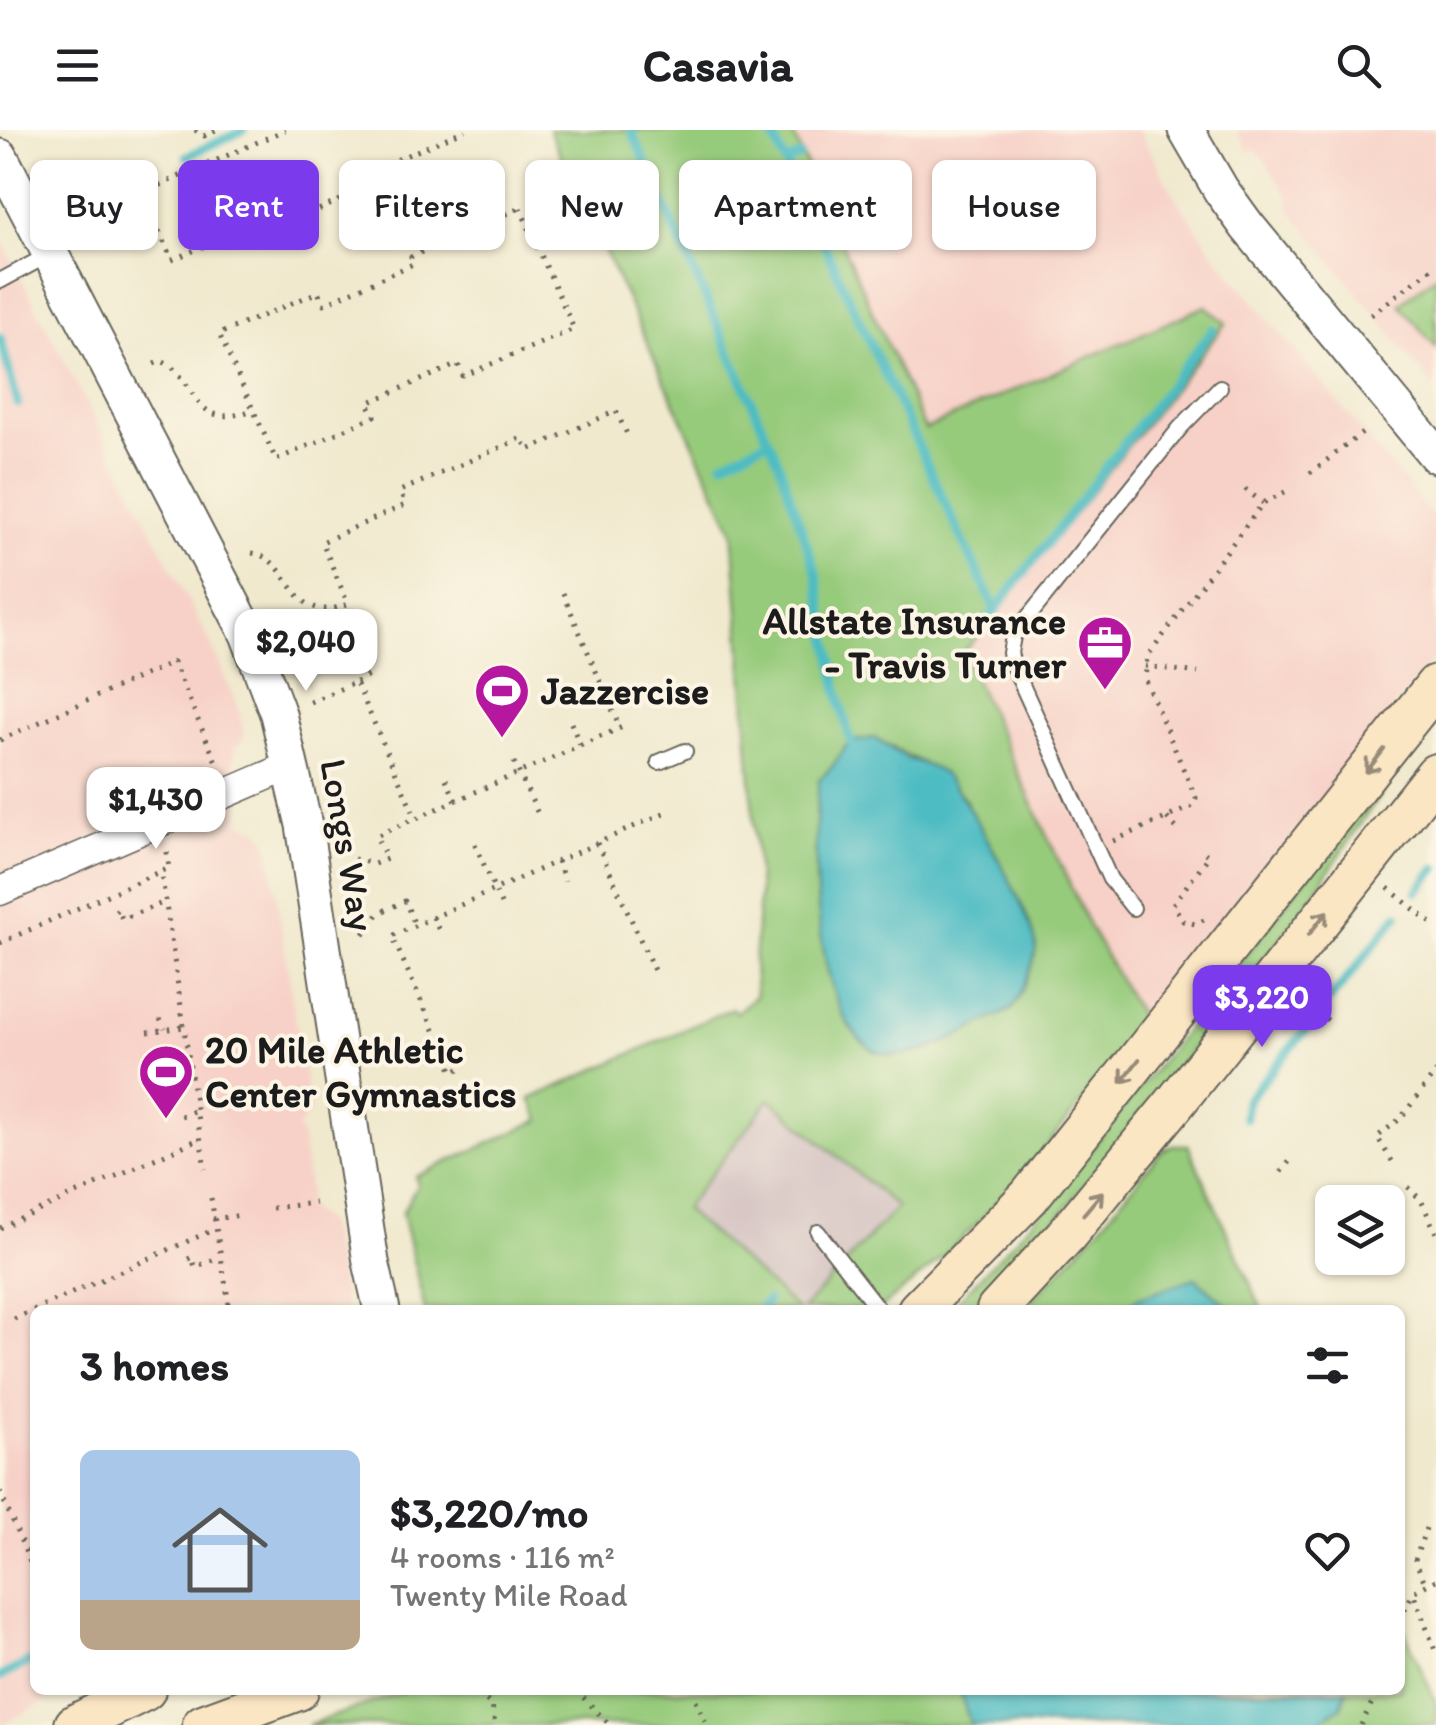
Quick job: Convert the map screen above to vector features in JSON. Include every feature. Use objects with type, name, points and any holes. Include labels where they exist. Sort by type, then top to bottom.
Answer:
[{"type":"main road","points":[[924,1305],[1029,1197],[1436,684]]},
{"type":"main road","points":[[1003,1305],[1176,1103],[1436,774]]},
{"type":"main road","points":[[75,1725],[134,1695]]},
{"type":"main road","points":[[204,1725],[285,1695]]},
{"type":"street","points":[[1186,130],[1246,226],[1436,455]]},
{"type":"street","name":"Longs Way","points":[[0,157],[248,634],[271,692],[292,765],[381,1305]]},
{"type":"street","points":[[0,891],[292,765]]},
{"type":"lane","points":[[0,281],[50,254]]},
{"type":"lane","points":[[1134,908],[1119,894],[1096,848],[1013,665],[1010,644],[1180,428],[1220,387]]},
{"type":"lane","points":[[659,762],[685,751]]},
{"type":"lane","points":[[818,1232],[875,1305]]},
{"type":"path","points":[[195,130],[204,136],[216,130]]},
{"type":"path","points":[[158,187],[285,130]]},
{"type":"path","points":[[158,229],[172,260],[262,220],[267,233],[400,173],[396,160],[465,130]]},
{"type":"path","points":[[520,208],[574,328],[463,376],[458,364],[368,403],[375,416],[276,460],[253,410],[219,334],[318,292],[324,304],[413,264],[410,257],[520,208]]},
{"type":"path","points":[[1371,315],[1436,265]]},
{"type":"path","points":[[154,364],[169,365],[197,402],[217,414],[229,417],[253,410]]},
{"type":"path","points":[[252,553],[268,559],[308,604],[323,610],[338,608],[348,604],[322,542],[406,504],[400,492],[522,438],[528,450],[616,410],[627,434]]},
{"type":"path","points":[[1310,474],[1365,431]]},
{"type":"path","points":[[1246,489],[1263,504]]},
{"type":"path","points":[[1096,848],[1191,808],[1196,798],[1145,680],[1147,658],[1263,504],[1285,492]]},
{"type":"path","points":[[354,859],[374,864],[386,859],[376,836],[624,726],[563,593]]},
{"type":"path","points":[[0,740],[173,662],[218,764]]},
{"type":"path","points":[[1145,666],[1198,672]]},
{"type":"path","points":[[310,702],[368,676]]},
{"type":"path","points":[[356,682],[416,818]]},
{"type":"path","points":[[571,723],[580,746]]},
{"type":"path","points":[[514,762],[539,816]]},
{"type":"path","points":[[446,780],[456,802]]},
{"type":"path","points":[[459,1069],[453,1072],[392,936],[664,813]]},
{"type":"path","points":[[1167,818],[1182,832]]},
{"type":"path","points":[[0,943],[169,868],[166,854],[174,842]]},
{"type":"path","points":[[474,844],[501,904]]},
{"type":"path","points":[[598,844],[656,978]]},
{"type":"path","points":[[1204,920],[1195,924],[1184,921],[1174,904],[1208,856],[1205,853]]},
{"type":"path","points":[[557,862],[565,881]]},
{"type":"path","points":[[161,871],[206,1169]]},
{"type":"path","points":[[1388,888],[1436,927]]},
{"type":"path","points":[[364,934],[378,913],[405,900],[415,925]]},
{"type":"path","points":[[115,911],[122,919],[165,902]]},
{"type":"path","points":[[1424,918],[1432,913]]},
{"type":"path","points":[[433,918],[441,935]]},
{"type":"path","points":[[1300,998],[1330,1022]]},
{"type":"path","points":[[160,1019],[165,1029]]},
{"type":"path","points":[[148,1032],[184,1027]]},
{"type":"path","points":[[1392,1160],[1376,1137],[1400,1118],[1436,1072]]},
{"type":"path","points":[[181,1116],[196,1110]]},
{"type":"path","points":[[0,1228],[201,1138]]},
{"type":"path","points":[[1280,1172],[1293,1157]]},
{"type":"path","points":[[1408,1187],[1433,1218],[1436,1233]]},
{"type":"path","points":[[211,1198],[229,1305]]},
{"type":"path","points":[[272,1208],[315,1203]]},
{"type":"path","points":[[214,1219],[242,1214]]},
{"type":"path","points":[[48,1305],[215,1229]]},
{"type":"path","points":[[188,1259],[192,1258],[196,1267],[220,1256]]},
{"type":"path","points":[[14,1319],[30,1312]]},
{"type":"path","points":[[0,1492],[30,1562]]},
{"type":"path","points":[[1426,1528],[1415,1560],[1426,1585]]},
{"type":"path","points":[[1405,1608],[1413,1592],[1436,1580]]},
{"type":"path","points":[[1413,1592],[1436,1653]]},
{"type":"path","points":[[479,1695],[492,1705],[495,1725]]},
{"type":"path","points":[[581,1695],[610,1725]]},
{"type":"path","points":[[1361,1725],[1376,1695]]},
{"type":"path","points":[[696,1700],[707,1725]]},
{"type":"shaded area","points":[[791,130],[1139,130],[1174,195],[1216,256],[1436,520],[1436,655],[1217,926],[1144,1024],[1089,926],[962,654],[1226,322],[994,401],[925,429],[845,250],[912,250],[912,160],[804,160]]},
{"type":"shaded area","points":[[1236,130],[1436,130],[1436,389],[1290,210],[1290,200],[1263,158],[1257,151],[1247,149]]},
{"type":"shaded area","points":[[0,237],[211,644],[240,714],[244,733],[235,747],[233,769],[240,822],[258,829],[268,842],[310,1111],[297,1130],[301,1133],[309,1191],[306,1206],[327,1223],[345,1305],[30,1305],[30,1695],[57,1695],[1,1725]]},
{"type":"shaded area","points":[[770,1099],[897,1207],[807,1305],[796,1305],[683,1209]]},
{"type":"green space","points":[[549,130],[791,130],[804,160],[679,160],[679,250],[845,250],[925,429],[1206,306],[1226,323],[963,654],[1089,926],[1144,1024],[1052,1139],[953,1247],[884,1305],[807,1305],[897,1207],[770,1099],[684,1209],[792,1305],[424,1305],[402,1213],[418,1184],[415,1177],[540,1120],[531,1099],[732,1008],[736,1013],[756,995],[759,895],[733,530],[604,250],[659,250],[659,160],[563,160]],"holes":[[[875,738],[943,774],[966,800],[1012,1009],[999,1015],[819,780],[849,742]]]},
{"type":"green space","points":[[1436,275],[1436,348],[1400,304]]},
{"type":"green space","points":[[1436,714],[1436,721],[1387,783],[1302,912],[1054,1223],[975,1305],[954,1305],[1044,1209]]},
{"type":"green space","points":[[1188,1145],[1260,1305],[1028,1305],[1099,1228],[1162,1150]]},
{"type":"green space","points":[[1405,1632],[1436,1702],[1436,1725],[308,1725],[394,1695],[1405,1695]]},
{"type":"water","points":[[875,738],[942,773],[952,784],[1012,885],[1036,946],[1023,989],[1009,1010],[932,1048],[899,1055],[870,1048],[851,1027],[836,998],[820,923],[816,844],[819,780],[849,742]]},
{"type":"water","points":[[1195,1278],[1227,1305],[1128,1305],[1137,1298]]},
{"type":"water","points":[[961,1695],[1345,1695],[1341,1707],[1313,1725],[971,1725]]},
{"type":"waterway","points":[[187,156],[244,130]]},
{"type":"waterway","points":[[631,130],[779,463],[816,571],[853,750]]},
{"type":"waterway","points":[[770,130],[996,611]]},
{"type":"waterway","points":[[791,160],[800,156]]},
{"type":"waterway","points":[[984,625],[1213,329]]},
{"type":"waterway","points":[[0,337],[18,404]]},
{"type":"waterway","points":[[723,462],[769,440]]},
{"type":"waterway","points":[[1417,892],[1436,868]]},
{"type":"waterway","points":[[1330,1000],[1398,915]]},
{"type":"waterway","points":[[1245,1118],[1247,1100],[1311,1024]]},
{"type":"waterway","points":[[763,1305],[767,1301]]},
{"type":"waterway","points":[[0,1677],[30,1662]]},
{"type":"place","name":"Allstate Insurance - Travis Turner","points":[[1105,692]]},
{"type":"place","name":"Jazzercise","points":[[502,740]]},
{"type":"place","name":"20 Mile Athletic Center Gymnastics","points":[[166,1121]]}]
